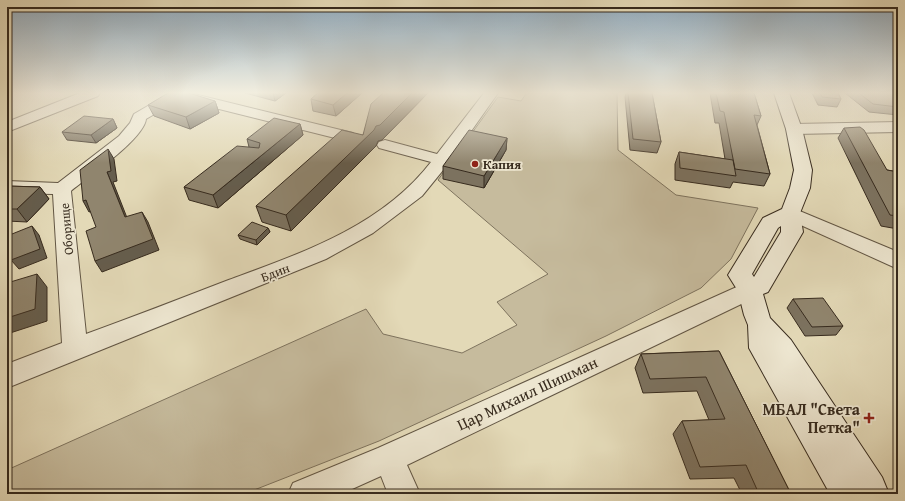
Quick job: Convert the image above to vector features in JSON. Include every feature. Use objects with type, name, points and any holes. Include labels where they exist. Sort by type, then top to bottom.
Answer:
[{"type":"main road","points":[[790,116],[794,128],[803,170],[800,188],[790,213],[792,232],[760,286],[750,290],[756,315],[761,325],[782,348],[872,494]]},
{"type":"main road","points":[[761,325],[762,348],[848,494]]},
{"type":"street","points":[[7,127],[34,116]]},
{"type":"street","name":"Оборище","points":[[75,350],[62,189],[125,139],[138,124],[140,116]]},
{"type":"street","points":[[268,116],[347,136]]},
{"type":"street","name":"Бдин","points":[[7,376],[319,254],[366,228],[415,192],[442,160],[474,116]]},
{"type":"street","points":[[794,128],[898,127]]},
{"type":"street","points":[[385,145],[442,160]]},
{"type":"street","points":[[7,187],[62,189]]},
{"type":"street","points":[[790,213],[898,261]]},
{"type":"street","name":"Цар Михаил Шишман","points":[[304,494],[389,458],[750,290]]},
{"type":"street","points":[[389,458],[404,494]]},
{"type":"shaded area","points":[[484,116],[617,116],[618,150],[676,195],[758,208],[731,259],[701,288],[606,336],[379,441],[244,494],[7,494],[7,470],[366,309],[383,334],[462,353],[517,325],[497,302],[548,274],[438,180]]},
{"type":"building","points":[[83,116],[113,119],[91,135],[62,132]]},
{"type":"building","points":[[368,116],[389,116],[380,125],[376,126],[374,130],[286,215],[256,206],[342,130],[363,135]]},
{"type":"building","points":[[631,116],[656,116],[661,142],[633,139]]},
{"type":"building","points":[[725,116],[754,116],[770,174],[735,169]]},
{"type":"building","points":[[274,118],[300,124],[213,195],[184,187],[237,146],[259,148],[260,143],[247,139]]},
{"type":"building","points":[[860,127],[864,130],[887,170],[898,172],[898,216],[890,215],[844,128]]},
{"type":"building","points":[[469,130],[507,138],[484,176],[443,166]]},
{"type":"building","points":[[108,149],[111,171],[107,172],[125,217],[142,212],[153,239],[95,261],[86,231],[96,227],[86,200],[83,201],[80,170]]},
{"type":"building","points":[[679,152],[733,160],[736,176],[680,168]]},
{"type":"building","points":[[7,186],[40,187],[17,209],[7,209]]},
{"type":"building","points":[[252,222],[268,228],[256,240],[238,235]]},
{"type":"building","points":[[32,226],[40,249],[11,260],[7,248],[7,236]]},
{"type":"building","points":[[37,274],[35,309],[7,318],[7,283]]},
{"type":"building","points":[[823,298],[843,326],[812,327],[793,299]]},
{"type":"building","points":[[719,351],[791,494],[759,494],[746,465],[700,467],[682,421],[725,419],[706,377],[650,379],[641,354]]},
{"type":"place","name":"Капия","points":[[475,164]]},
{"type":"place","name":"МБАЛ \"Света Петка\"","points":[[869,418]]}]
